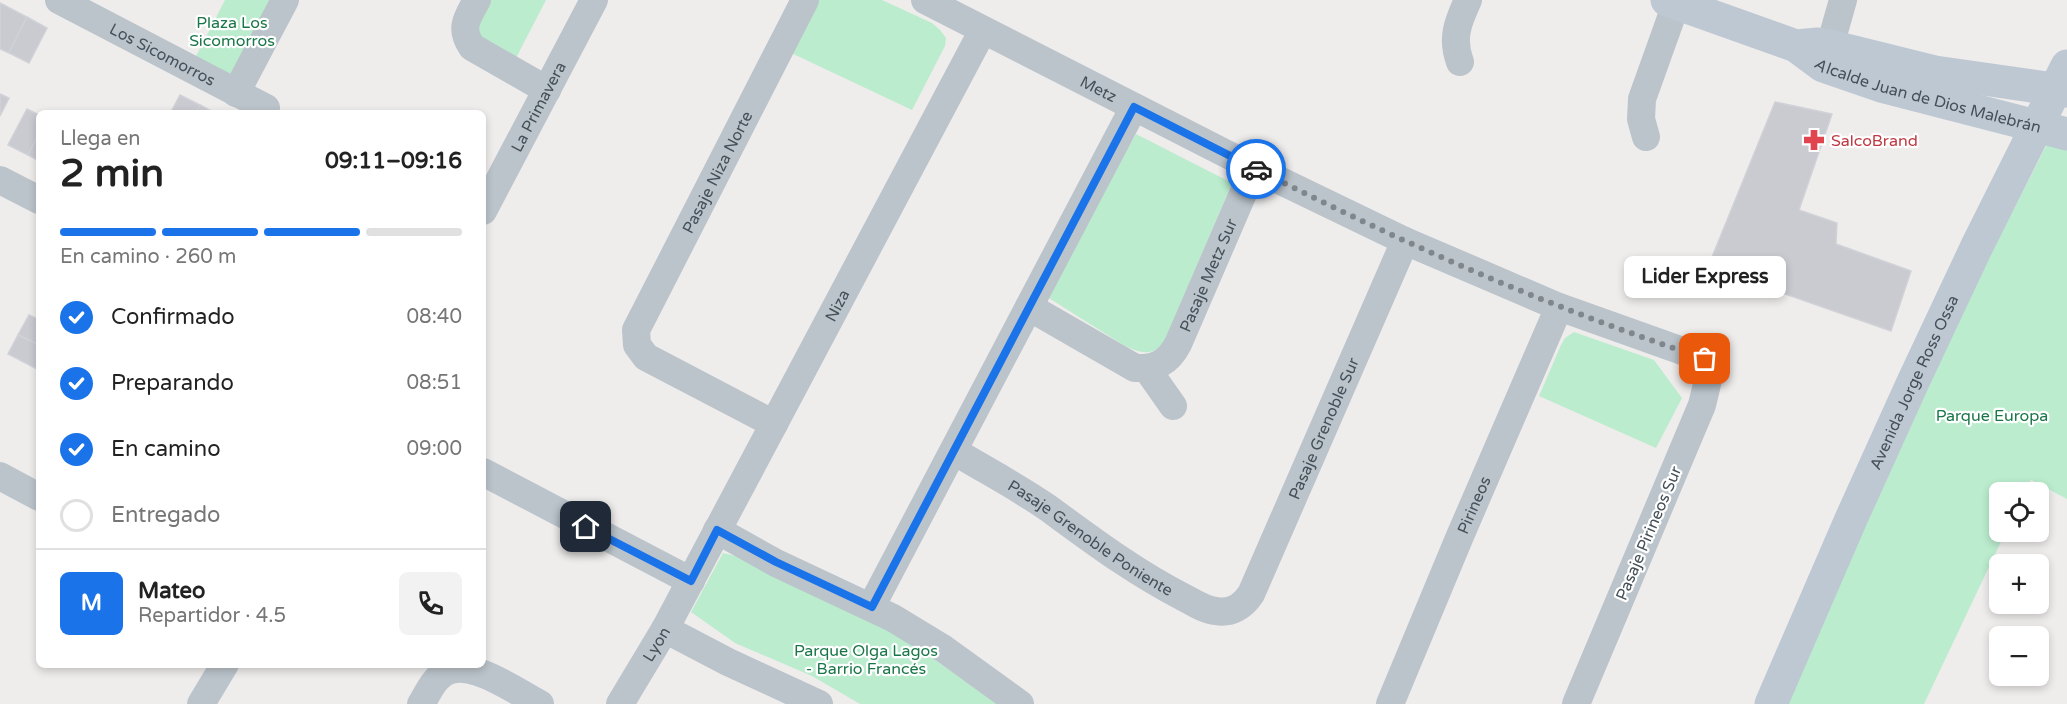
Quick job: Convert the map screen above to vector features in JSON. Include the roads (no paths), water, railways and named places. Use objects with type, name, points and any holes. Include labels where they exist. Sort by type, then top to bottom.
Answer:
[{"type":"street","name":"Los Sicomorros","points":[[58,0],[266,108]]},
{"type":"street","points":[[236,93],[285,0]]},
{"type":"street","points":[[477,0],[465,24],[466,39],[472,47],[547,90]]},
{"type":"street","name":"La Primavera","points":[[486,198],[491,177],[547,90],[594,0]]},
{"type":"street","name":"Pasaje Niza Norte","points":[[774,424],[646,357],[637,345],[636,337],[638,322],[805,0]]},
{"type":"street","name":"Metz","points":[[925,0],[1254,168],[1405,241],[1559,307],[1705,359]]},
{"type":"street","points":[[1460,62],[1455,44],[1455,32],[1468,0]]},
{"type":"street","points":[[1830,46],[1843,0]]},
{"type":"street","points":[[1646,137],[1641,119],[1642,99],[1671,2]]},
{"type":"street","name":"Alcalde Juan de Dios Malebrán","points":[[1671,2],[1797,46],[1812,60],[1834,71],[1881,86],[2052,130]]},
{"type":"street","name":"Niza","points":[[691,581],[983,30]]},
{"type":"street","name":"Alcalde Juan de Dios Malebrán","points":[[1797,46],[1818,44],[1830,46],[1935,72],[2063,82]]},
{"type":"street","name":"Avenida Jorge Ross Ossa","points":[[1771,704],[1846,529],[1913,382],[2052,130],[2063,82]]},
{"type":"street","points":[[872,607],[1134,107]]},
{"type":"street","name":"Pasaje Metz Sur","points":[[1147,369],[1166,361],[1178,344],[1254,168]]},
{"type":"street","points":[[0,180],[36,198]]},
{"type":"street","name":"Pasaje Grenoble Sur","points":[[1232,610],[1240,607],[1251,594],[1405,241]]},
{"type":"street","points":[[1029,307],[1124,363],[1135,368],[1147,369],[1173,406]]},
{"type":"street","name":"Pirineos","points":[[1390,704],[1559,307]]},
{"type":"street","name":"Pasaje Pirineos Sur","points":[[1576,704],[1702,405],[1707,380],[1705,359]]},
{"type":"street","name":"Pasaje Grenoble Poniente","points":[[954,451],[1024,492],[1140,573],[1208,609],[1224,612],[1232,610]]},
{"type":"street","points":[[486,474],[691,581]]},
{"type":"street","points":[[0,477],[36,495]]},
{"type":"street","points":[[717,530],[776,562],[872,607],[944,649],[1020,704]]},
{"type":"street","name":"Lyon","points":[[620,704],[691,581]]},
{"type":"street","points":[[665,629],[817,704]]},
{"type":"street","points":[[201,704],[223,668]]},
{"type":"street","points":[[421,704],[439,677],[453,668],[472,669],[540,704]]},
{"type":"place","name":"SalcoBrand","points":[[1814,140]]},
{"type":"place","name":"Lider Express","points":[[1705,359]]},
{"type":"park label","name":"Plaza Los Sicomorros","points":[[232,31]]},
{"type":"park label","name":"Parque Europa","points":[[1992,415]]},
{"type":"park label","name":"Parque Olga Lagos - Barrio Francés","points":[[866,659]]}]
